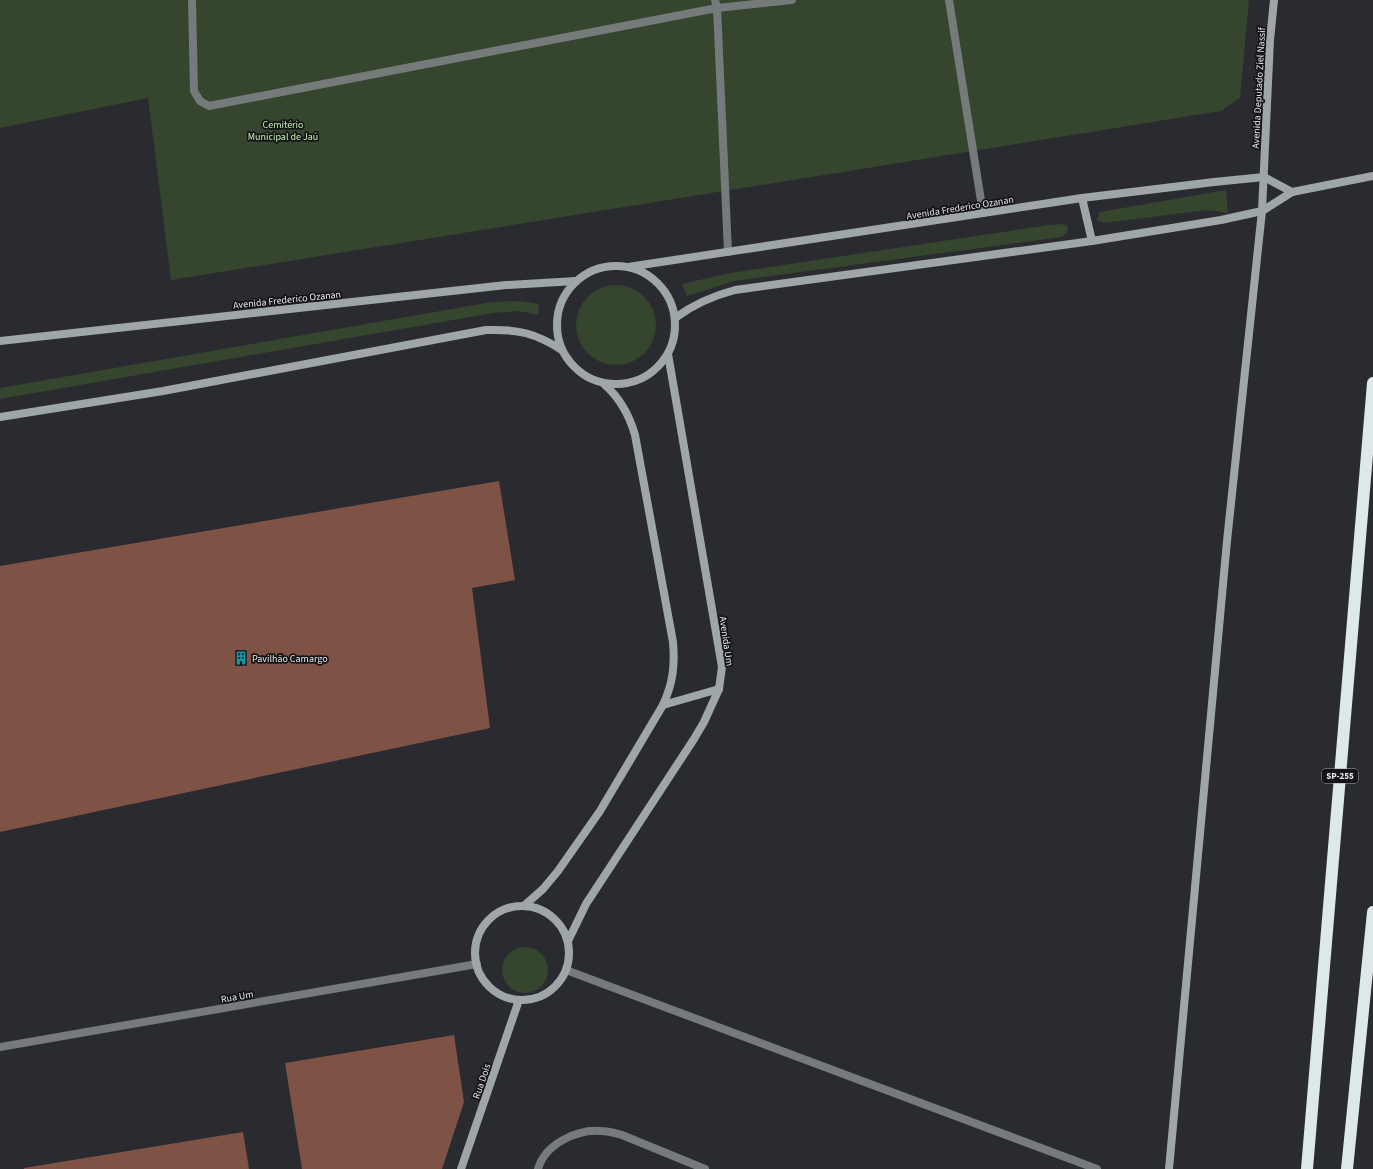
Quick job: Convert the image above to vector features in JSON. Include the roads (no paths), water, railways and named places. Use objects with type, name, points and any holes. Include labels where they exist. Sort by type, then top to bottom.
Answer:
[{"type":"highway","name":"SP-255","points":[[1307,1169],[1373,383]]},
{"type":"highway","points":[[1347,1169],[1373,912]]},
{"type":"main road","name":"Avenida Deputado Ziel Nassif","points":[[1169,1169],[1227,541],[1262,211],[1270,40],[1274,0]]},
{"type":"main road","points":[[675,318],[688,308],[703,300],[718,294],[735,290],[1092,241],[1221,220],[1262,211],[1292,192],[1373,176]]},
{"type":"main road","name":"Avenida Frederico Ozanan","points":[[628,267],[1082,198],[1264,177]]},
{"type":"main road","points":[[1264,177],[1292,192]]},
{"type":"main road","points":[[1082,198],[1092,241]]},
{"type":"main road","points":[[525,905],[543,889],[558,871],[600,811],[663,705],[673,675],[673,642],[635,435],[627,411],[613,392],[604,384],[586,377],[572,365],[562,350],[557,332],[558,313],[564,296],[576,281],[592,271],[610,266],[628,267],[645,273],[660,285],[670,300],[675,318],[674,337],[668,354],[656,369],[641,379],[622,384],[604,384]]},
{"type":"main road","name":"Avenida Frederico Ozanan","points":[[0,341],[506,285],[576,281]]},
{"type":"main road","points":[[0,417],[163,391],[486,330],[502,329],[534,335],[562,350]]},
{"type":"main road","name":"Avenida Um","points":[[568,941],[586,904],[694,739],[707,716],[719,689],[722,667],[668,354]]},
{"type":"main road","points":[[663,705],[719,689]]},
{"type":"main road","points":[[525,905],[540,909],[552,916],[562,927],[568,941],[570,955],[566,970],[558,983],[548,992],[534,998],[520,1000],[505,997],[492,989],[483,978],[477,964],[475,950],[479,935],[486,923],[497,912],[511,907],[525,905]]},
{"type":"main road","name":"Rua Dois","points":[[461,1169],[520,1000]]},
{"type":"street","points":[[192,0],[194,91],[200,101],[209,106],[716,4],[792,0]]},
{"type":"street","points":[[949,0],[983,213]]},
{"type":"street","points":[[716,4],[728,252]]},
{"type":"street","name":"Rua Um","points":[[0,1048],[477,964]]},
{"type":"street","points":[[566,970],[1097,1169]]},
{"type":"street","points":[[538,1169],[539,1163],[546,1153],[565,1139],[576,1134],[599,1130],[622,1135],[706,1169]]},
{"type":"place","name":"Pavilhão Camargo","points":[[241,658]]},
{"type":"park label","name":"Cemitério Municipal de Jaú","points":[[283,130]]}]
